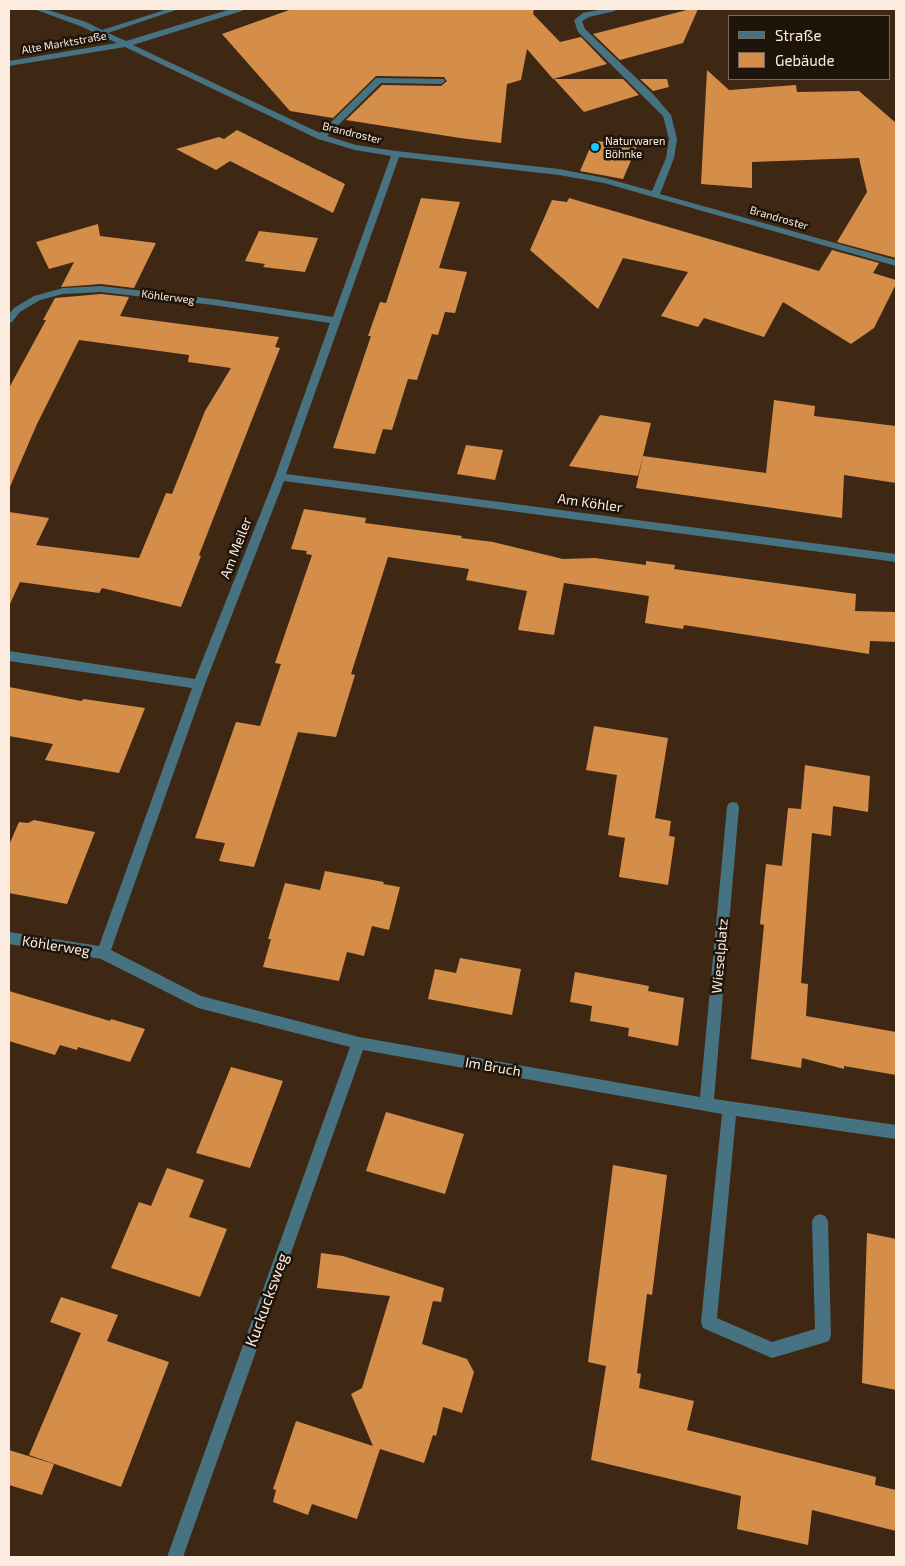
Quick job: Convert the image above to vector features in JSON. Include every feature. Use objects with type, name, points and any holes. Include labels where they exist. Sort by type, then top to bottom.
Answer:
[{"type":"street","name":"Brandroster","points":[[38,9],[83,24],[123,45],[321,138],[355,147],[396,154],[559,172],[605,181],[896,263]]},
{"type":"street","points":[[100,32],[175,9]]},
{"type":"street","name":"Alte Marktstraße","points":[[9,64],[123,45],[239,9]]},
{"type":"street","points":[[612,9],[586,15],[578,20],[581,30],[650,96],[667,115],[673,139],[670,158],[655,194]]},
{"type":"street","points":[[321,138],[379,80],[441,81]]},
{"type":"street","name":"Am Meiler","points":[[103,953],[199,684],[280,477],[334,320],[396,154]]},
{"type":"street","name":"Köhlerweg","points":[[9,320],[17,310],[37,298],[63,291],[101,288],[334,320]]},
{"type":"street","name":"Am Köhler","points":[[280,477],[896,558]]},
{"type":"street","points":[[9,656],[199,684]]},
{"type":"street","name":"Wieselplatz","points":[[706,1105],[733,807]]},
{"type":"street","name":"Köhlerweg","points":[[9,938],[103,953]]},
{"type":"street","name":"Im Bruch","points":[[103,953],[198,1002],[359,1043],[706,1105],[896,1132]]},
{"type":"street","name":"Kuckucksweg","points":[[175,1557],[359,1043]]},
{"type":"street","points":[[730,1108],[709,1322],[772,1350],[823,1335],[820,1221]]},
{"type":"building","points":[[292,9],[534,9],[533,14],[560,42],[581,37],[607,64],[553,79],[527,49],[521,80],[507,84],[501,143],[346,120],[382,85],[441,86],[447,81],[444,77],[376,76],[333,118],[290,111],[222,34]]},
{"type":"building","points":[[691,9],[698,9],[683,43],[620,60],[593,34]]},
{"type":"building","points":[[707,70],[729,90],[796,85],[797,92],[859,91],[896,123],[896,258],[837,242],[867,192],[859,158],[752,162],[752,188],[701,184]]},
{"type":"building","points":[[554,79],[623,79],[639,95],[584,112]]},
{"type":"building","points":[[640,79],[667,79],[669,87],[653,91]]},
{"type":"building","points":[[237,130],[345,184],[333,213],[230,161],[216,170],[176,149],[219,137],[224,139]]},
{"type":"building","points":[[593,141],[638,144],[623,179],[580,171]]},
{"type":"building","points":[[421,198],[460,202],[439,268],[467,272],[455,313],[445,312],[438,335],[432,334],[417,380],[408,379],[392,430],[383,429],[375,454],[333,448],[371,336],[368,336],[380,302],[386,303]]},
{"type":"building","points":[[569,198],[819,271],[832,250],[879,263],[873,273],[896,280],[896,284],[874,328],[851,344],[783,302],[764,337],[704,318],[698,327],[661,316],[688,272],[623,258],[598,309],[530,250],[552,200],[567,202]]},
{"type":"building","points":[[98,224],[100,236],[156,243],[134,288],[101,284],[61,287],[74,262],[49,269],[36,242]]},
{"type":"building","points":[[259,231],[318,238],[305,272],[263,267],[265,264],[245,261]]},
{"type":"building","points":[[101,294],[129,297],[120,316],[279,337],[275,347],[280,348],[199,555],[201,556],[181,607],[102,588],[99,593],[20,582],[9,606],[9,512],[49,518],[36,545],[139,558],[166,493],[172,494],[205,411],[231,368],[188,362],[189,355],[79,340],[37,424],[9,489],[9,388],[46,320],[43,320],[55,298]]},
{"type":"building","points":[[774,400],[815,406],[814,416],[896,426],[896,483],[844,475],[842,518],[636,488],[643,456],[766,473]]},
{"type":"building","points":[[600,415],[651,423],[638,476],[569,466]]},
{"type":"building","points":[[466,445],[503,450],[495,480],[457,474]]},
{"type":"building","points":[[304,509],[366,518],[365,523],[462,536],[461,538],[493,542],[563,559],[595,558],[646,565],[646,561],[675,565],[674,569],[856,594],[855,611],[896,612],[896,642],[870,641],[869,654],[684,625],[683,629],[645,623],[649,596],[564,583],[554,635],[518,630],[527,591],[466,580],[469,569],[388,557],[351,674],[355,675],[336,737],[298,732],[254,867],[219,861],[225,843],[195,838],[236,722],[260,726],[281,664],[275,663],[312,555],[306,554],[307,551],[291,549]]},
{"type":"building","points":[[9,687],[81,701],[84,699],[145,708],[119,773],[45,760],[53,744],[9,736]]},
{"type":"building","points":[[594,726],[668,738],[655,818],[671,821],[669,836],[675,837],[668,885],[619,877],[625,838],[608,835],[617,775],[586,770]]},
{"type":"building","points":[[805,765],[870,776],[868,812],[833,806],[831,836],[812,833],[801,983],[808,984],[806,1016],[896,1032],[896,1075],[844,1066],[844,1069],[802,1058],[801,1068],[751,1059],[764,925],[760,924],[766,864],[782,866],[788,808],[801,809]]},
{"type":"building","points":[[34,820],[95,832],[67,904],[9,893],[9,845],[19,822],[28,823]]},
{"type":"building","points":[[325,871],[384,882],[383,884],[400,887],[389,930],[372,926],[364,956],[347,952],[339,981],[263,967],[271,939],[268,939],[285,883],[320,890]]},
{"type":"building","points":[[460,958],[521,969],[512,1015],[428,999],[435,969],[456,973]]},
{"type":"building","points":[[575,972],[649,986],[648,991],[684,998],[678,1046],[628,1036],[629,1028],[590,1021],[592,1006],[570,1002]]},
{"type":"building","points":[[9,991],[110,1021],[111,1019],[145,1029],[130,1062],[78,1047],[77,1050],[60,1045],[55,1055],[9,1041]]},
{"type":"building","points":[[231,1067],[283,1081],[250,1168],[196,1153]]},
{"type":"building","points":[[386,1112],[464,1134],[445,1194],[366,1171]]},
{"type":"building","points":[[613,1165],[667,1175],[652,1295],[647,1294],[637,1373],[641,1374],[639,1388],[694,1401],[687,1430],[876,1477],[875,1485],[896,1490],[896,1531],[812,1510],[808,1545],[737,1529],[741,1496],[591,1460],[606,1366],[588,1362]]},
{"type":"building","points":[[167,1168],[204,1180],[189,1217],[227,1229],[200,1297],[111,1268],[139,1202],[151,1206]]},
{"type":"building","points":[[867,1233],[896,1239],[896,1390],[862,1383]]},
{"type":"building","points":[[321,1253],[343,1256],[444,1288],[441,1302],[433,1301],[422,1344],[467,1359],[474,1372],[462,1413],[443,1407],[436,1436],[433,1435],[424,1463],[380,1449],[357,1519],[312,1504],[308,1515],[273,1502],[276,1490],[273,1489],[296,1421],[373,1446],[351,1394],[362,1388],[390,1296],[317,1288]]},
{"type":"building","points":[[61,1297],[118,1315],[107,1341],[169,1362],[121,1487],[29,1455],[81,1333],[50,1322]]},
{"type":"building","points":[[9,1450],[54,1464],[42,1495],[9,1485]]},
{"type":"place","name":"Naturwaren Böhnke","points":[[595,147]]}]
